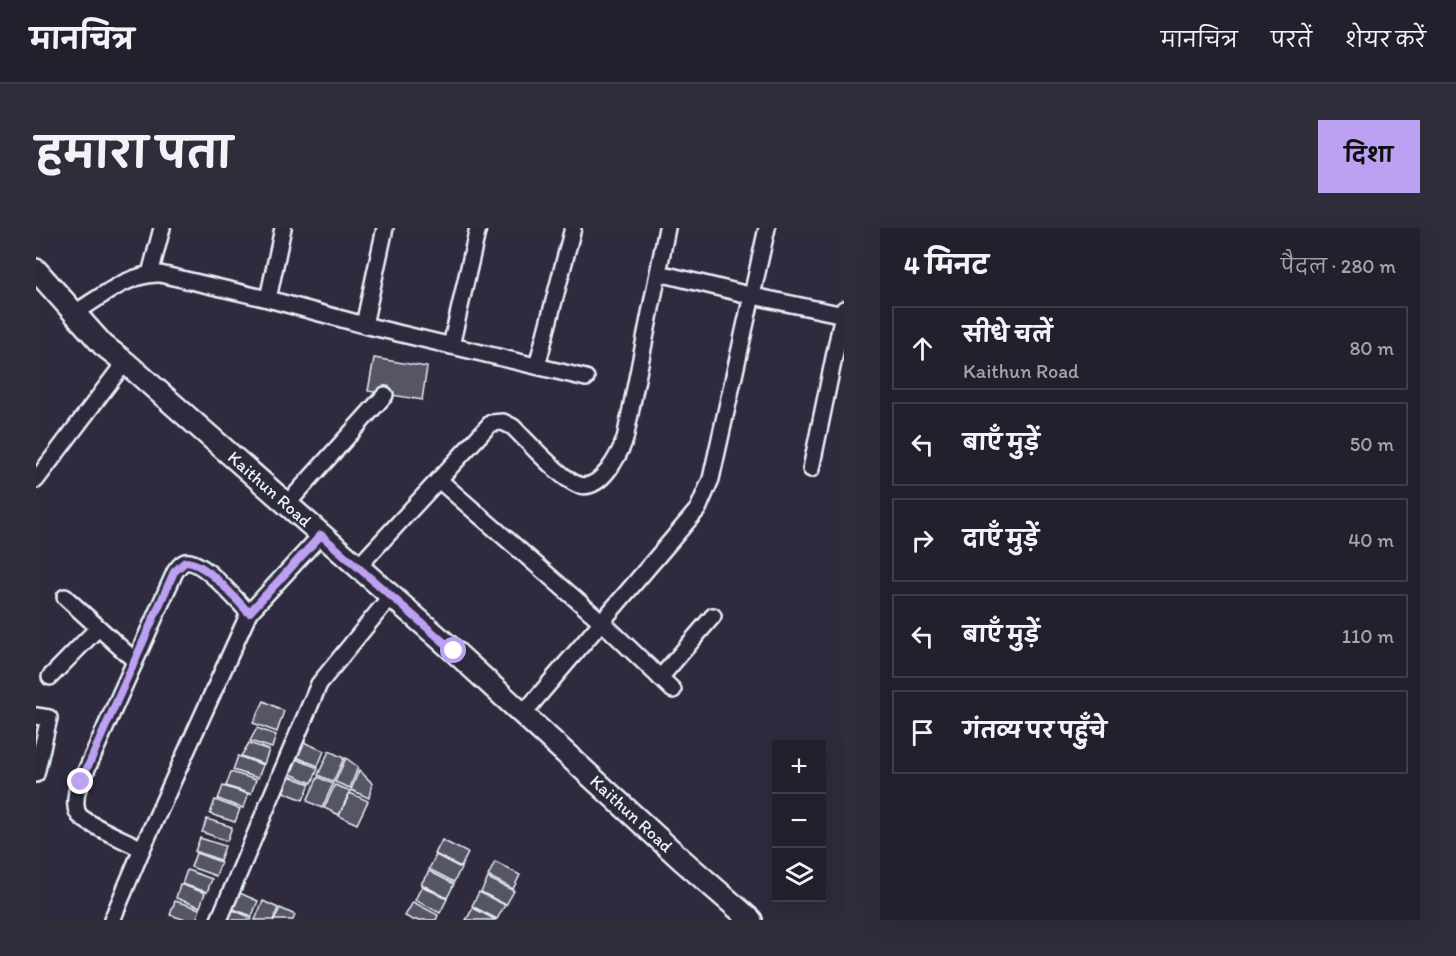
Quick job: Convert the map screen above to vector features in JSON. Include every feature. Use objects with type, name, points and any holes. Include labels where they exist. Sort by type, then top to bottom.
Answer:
[{"type":"street","points":[[150,274],[162,228]]},
{"type":"street","points":[[268,299],[283,228]]},
{"type":"street","points":[[364,325],[385,228]]},
{"type":"street","points":[[451,346],[478,228]]},
{"type":"street","points":[[537,366],[573,228]]},
{"type":"street","points":[[358,567],[492,423],[508,423],[572,482],[587,486],[599,479],[617,459],[625,439],[667,228]]},
{"type":"street","points":[[523,714],[698,509],[704,499],[711,479],[767,228]]},
{"type":"street","name":"Kaithun Road","points":[[36,270],[103,345],[358,567],[751,920]]},
{"type":"street","points":[[659,273],[753,296],[844,313],[811,470]]},
{"type":"street","points":[[73,314],[127,282],[150,274],[169,275],[586,378]]},
{"type":"street","points":[[36,480],[125,362]]},
{"type":"street","points":[[287,504],[385,395]]},
{"type":"street","points":[[440,481],[602,622],[673,690]]},
{"type":"street","points":[[112,920],[249,613],[321,535]]},
{"type":"street","points":[[142,849],[84,819],[77,810],[76,799],[77,791],[174,572],[185,562],[197,564],[207,570],[249,613]]},
{"type":"street","points":[[65,597],[134,660]]},
{"type":"street","points":[[219,920],[319,684],[390,597]]},
{"type":"street","points":[[660,678],[713,616]]},
{"type":"street","points":[[50,677],[98,628]]},
{"type":"street","points":[[36,716],[49,718],[36,774]]},
{"type":"building","points":[[374,358],[427,367],[422,400],[368,391]]},
{"type":"building","points":[[264,701],[284,711],[277,732],[253,723]]},
{"type":"building","points":[[257,728],[276,735],[272,748],[250,741]]},
{"type":"building","points":[[301,741],[324,751],[318,766],[294,756]]},
{"type":"building","points":[[249,743],[269,750],[264,764],[241,756]]},
{"type":"building","points":[[329,751],[344,758],[333,782],[318,775]]},
{"type":"building","points":[[238,756],[263,765],[258,778],[233,770]]},
{"type":"building","points":[[294,758],[318,768],[312,783],[288,773]]},
{"type":"building","points":[[346,758],[358,767],[350,788],[335,782]]},
{"type":"building","points":[[359,770],[372,783],[369,798],[351,790]]},
{"type":"building","points":[[231,772],[256,780],[251,794],[226,786]]},
{"type":"building","points":[[286,775],[310,784],[303,800],[279,790]]},
{"type":"building","points":[[318,777],[333,784],[322,808],[307,801]]},
{"type":"building","points":[[335,785],[350,791],[339,815],[324,808]]},
{"type":"building","points":[[223,786],[248,794],[243,808],[218,799]]},
{"type":"building","points":[[350,793],[368,801],[357,824],[339,816]]},
{"type":"building","points":[[215,800],[240,809],[235,822],[210,814]]},
{"type":"building","points":[[207,819],[232,827],[227,841],[202,832]]},
{"type":"building","points":[[200,838],[225,846],[220,860],[195,851]]},
{"type":"building","points":[[442,840],[468,853],[461,867],[435,854]]},
{"type":"building","points":[[196,853],[221,862],[216,876],[191,867]]},
{"type":"building","points":[[436,855],[461,868],[454,882],[429,869]]},
{"type":"building","points":[[495,862],[520,875],[513,889],[488,876]]},
{"type":"building","points":[[187,870],[212,879],[207,892],[182,884]]},
{"type":"building","points":[[429,871],[454,884],[447,898],[421,884]]},
{"type":"building","points":[[488,878],[514,891],[506,905],[481,892]]},
{"type":"building","points":[[180,884],[205,893],[200,907],[176,898]]},
{"type":"building","points":[[422,886],[447,899],[440,913],[415,900]]},
{"type":"building","points":[[235,891],[258,901],[252,916],[228,907]]},
{"type":"building","points":[[479,892],[505,905],[497,919],[472,906]]},
{"type":"building","points":[[175,901],[200,909],[196,920],[186,920],[170,915]]},
{"type":"building","points":[[263,901],[278,908],[273,920],[255,920]]},
{"type":"building","points":[[413,902],[438,915],[436,920],[413,920],[405,916]]},
{"type":"building","points":[[228,908],[252,918],[251,920],[223,920]]},
{"type":"building","points":[[280,908],[295,915],[293,920],[274,920]]},
{"type":"building","points":[[473,908],[496,920],[466,920]]},
{"type":"route","points":[[81,782],[174,572],[185,562],[197,564],[207,570],[249,613],[321,535],[454,651]]}]
